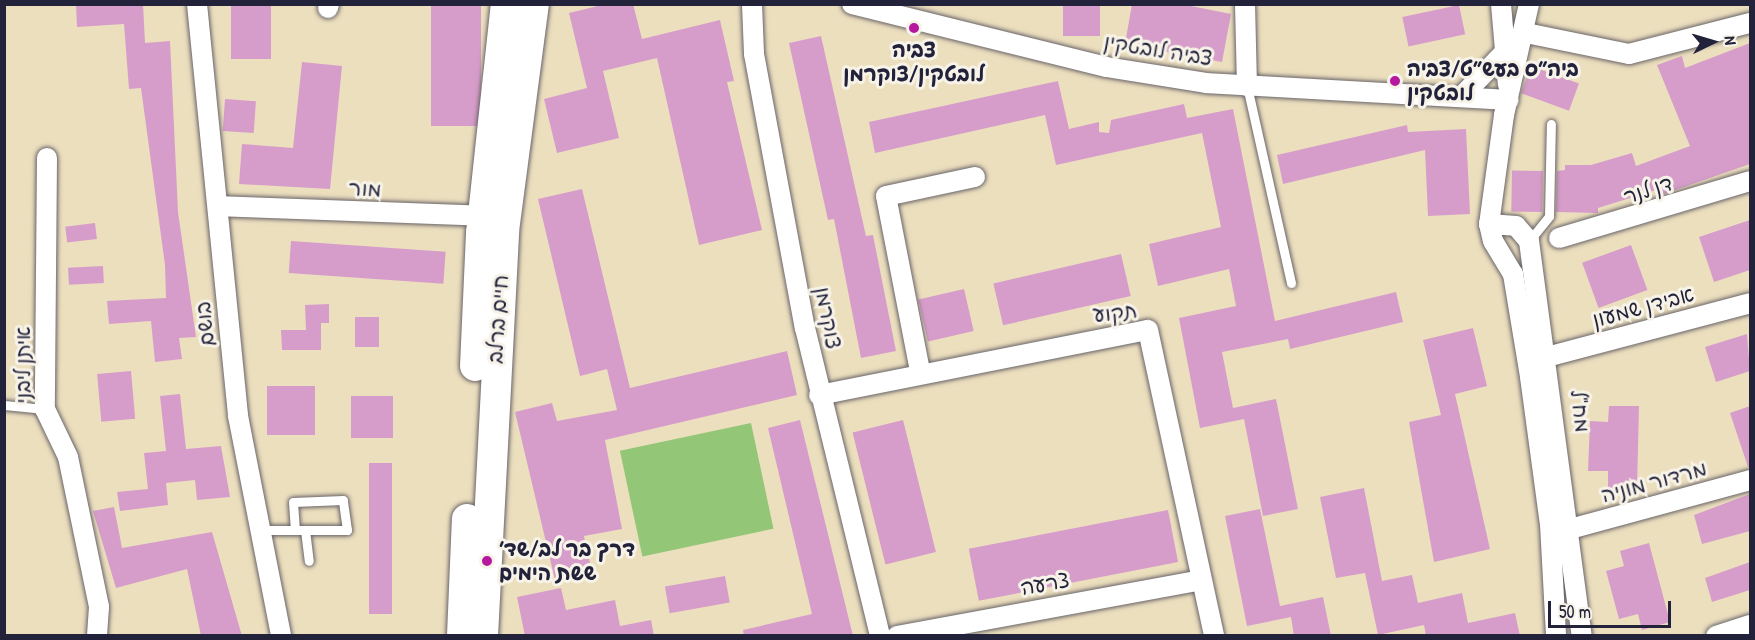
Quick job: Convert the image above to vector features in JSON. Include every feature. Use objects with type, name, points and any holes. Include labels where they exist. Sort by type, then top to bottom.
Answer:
[{"type":"main road","name":"חיים ברלב","points":[[479,632],[495,212],[506,4]]},
{"type":"main road","name":"חיים ברלב","points":[[495,212],[534,4]]},
{"type":"street","name":"בושם","points":[[197,4],[238,416],[281,636]]},
{"type":"street","name":"צוקרמן","points":[[752,4],[754,54],[819,395],[880,636]]},
{"type":"street","name":"צביה לובטקין","points":[[852,4],[1106,67],[1247,86],[1463,95],[1509,100]]},
{"type":"street","points":[[1245,4],[1247,86]]},
{"type":"street","points":[[1501,4],[1509,100]]},
{"type":"street","points":[[1529,4],[1526,33],[1509,100],[1489,224],[1492,241],[1513,274],[1550,524],[1556,636]]},
{"type":"street","points":[[1526,33],[1629,54],[1750,23]]},
{"type":"street","points":[[1463,95],[1505,52]]},
{"type":"street","name":"איתן ליבני","points":[[47,158],[45,409],[68,458],[99,607],[97,636]]},
{"type":"street","points":[[920,371],[886,196],[975,177]]},
{"type":"street","name":"דן לנר","points":[[1559,238],[1750,182]]},
{"type":"street","name":"מור","points":[[218,206],[495,212]]},
{"type":"street","points":[[1489,224],[1516,226],[1529,241]]},
{"type":"street","name":"מח\"ל","points":[[1529,241],[1548,358],[1582,636]]},
{"type":"street","name":"אבידן שמעון","points":[[1527,362],[1750,303]]},
{"type":"street","name":"תקוע","points":[[819,395],[920,371],[1148,330],[1214,636]]},
{"type":"street","name":"מרדור מוניה","points":[[1570,529],[1750,480]]},
{"type":"street","name":"צרעה","points":[[897,636],[1202,580]]},
{"type":"street","points":[[1716,636],[1750,625]]},
{"type":"lane","points":[[1247,86],[1292,283]]},
{"type":"lane","points":[[1529,241],[1550,216],[1551,124]]},
{"type":"lane","points":[[4,405],[45,409]]},
{"type":"lane","points":[[261,530],[300,530],[346,530],[343,500],[294,502],[300,530],[309,561]]},
{"type":"green space","points":[[751,423],[773,529],[642,557],[620,451]]},
{"type":"building","points":[[76,4],[143,4],[145,43],[170,41],[178,212],[196,337],[179,338],[182,359],[155,362],[151,321],[109,324],[107,301],[166,298],[165,265],[141,88],[129,89],[124,24],[77,27]]},
{"type":"building","points":[[231,4],[271,4],[271,59],[231,59]]},
{"type":"building","points":[[431,4],[481,4],[481,126],[431,126]]},
{"type":"building","points":[[606,4],[633,4],[642,39],[720,20],[734,81],[727,82],[762,230],[699,245],[657,58],[603,71],[619,138],[557,153],[544,99],[587,88],[569,13]]},
{"type":"building","points":[[1063,4],[1100,4],[1100,36],[1063,36]]},
{"type":"building","points":[[1132,4],[1181,4],[1231,14],[1222,62],[1125,44]]},
{"type":"building","points":[[1459,5],[1465,34],[1409,46],[1402,17]]},
{"type":"building","points":[[821,36],[866,236],[873,235],[896,351],[861,358],[834,219],[828,220],[789,43]]},
{"type":"building","points":[[1750,43],[1750,164],[1658,196],[1656,190],[1598,208],[1598,213],[1556,212],[1557,171],[1565,170],[1565,165],[1591,165],[1632,153],[1636,166],[1690,146],[1657,65],[1682,56],[1685,68]]},
{"type":"building","points":[[302,62],[342,66],[330,189],[239,184],[242,144],[293,148]]},
{"type":"building","points":[[1531,66],[1579,83],[1569,111],[1521,93]]},
{"type":"building","points":[[1058,81],[1069,129],[1099,122],[1099,132],[1109,133],[1111,120],[1184,104],[1187,118],[1233,109],[1275,321],[1396,292],[1403,322],[1290,349],[1288,339],[1222,352],[1233,408],[1276,399],[1298,509],[1263,516],[1244,419],[1200,428],[1179,318],[1236,306],[1229,269],[1158,286],[1149,244],[1221,227],[1202,133],[1056,165],[1045,115],[875,153],[869,122]]},
{"type":"building","points":[[225,99],[256,101],[254,133],[223,131]]},
{"type":"building","points":[[1407,125],[1408,132],[1466,129],[1470,214],[1428,216],[1425,150],[1283,184],[1277,155]]},
{"type":"building","points":[[1512,170],[1543,171],[1542,212],[1511,211]]},
{"type":"building","points":[[582,189],[630,388],[787,351],[797,395],[605,440],[622,529],[584,536],[592,572],[555,580],[515,412],[552,403],[557,421],[617,410],[607,369],[580,376],[538,199]]},
{"type":"building","points":[[1750,220],[1750,270],[1714,282],[1699,237]]},
{"type":"building","points":[[95,223],[97,239],[67,243],[65,227]]},
{"type":"building","points":[[291,241],[446,252],[443,284],[289,273]]},
{"type":"building","points":[[1631,245],[1647,290],[1599,308],[1582,263]]},
{"type":"building","points":[[1121,254],[1131,296],[1003,325],[993,283]]},
{"type":"building","points":[[103,266],[104,283],[69,285],[68,268]]},
{"type":"building","points":[[964,289],[974,331],[928,341],[918,300]]},
{"type":"building","points":[[329,304],[329,323],[321,323],[321,350],[282,350],[281,330],[306,330],[305,305]]},
{"type":"building","points":[[355,317],[379,317],[379,347],[355,347]]},
{"type":"building","points":[[1473,328],[1487,386],[1455,394],[1490,549],[1434,562],[1409,422],[1441,415],[1423,340]]},
{"type":"building","points":[[1747,334],[1750,371],[1716,382],[1705,347]]},
{"type":"building","points":[[131,371],[135,419],[101,422],[97,374]]},
{"type":"building","points":[[267,386],[315,386],[315,435],[267,435]]},
{"type":"building","points":[[180,394],[186,449],[221,446],[230,497],[197,500],[195,480],[166,483],[168,505],[120,511],[117,492],[148,489],[144,453],[166,451],[160,396]]},
{"type":"building","points":[[351,396],[393,396],[393,438],[351,438]]},
{"type":"building","points":[[1609,406],[1639,406],[1637,489],[1608,489],[1608,471],[1588,471],[1590,421],[1608,422]]},
{"type":"building","points":[[1750,406],[1750,467],[1748,467],[1730,413]]},
{"type":"building","points":[[800,420],[853,636],[744,636],[743,630],[812,614],[768,428]]},
{"type":"building","points":[[903,420],[936,552],[885,565],[853,433]]},
{"type":"building","points":[[369,463],[392,463],[392,614],[369,614]]},
{"type":"building","points":[[1364,488],[1382,581],[1412,575],[1418,603],[1462,593],[1468,623],[1515,613],[1520,636],[1426,636],[1424,625],[1378,635],[1365,573],[1336,578],[1320,497]]},
{"type":"building","points":[[1750,494],[1750,531],[1702,544],[1694,515]]},
{"type":"building","points":[[114,507],[122,548],[212,532],[242,636],[201,636],[187,569],[116,588],[93,511]]},
{"type":"building","points":[[1260,509],[1280,606],[1323,597],[1331,636],[1294,636],[1291,617],[1247,626],[1225,516]]},
{"type":"building","points":[[1168,510],[1178,562],[979,601],[969,549]]},
{"type":"building","points":[[1649,543],[1670,622],[1642,630],[1638,614],[1619,619],[1606,571],[1624,566],[1620,551]]},
{"type":"building","points":[[1750,562],[1750,590],[1712,602],[1705,578]]},
{"type":"building","points":[[725,576],[730,603],[670,613],[665,587]]},
{"type":"building","points":[[561,588],[566,610],[615,600],[620,626],[651,620],[654,636],[525,636],[517,597]]},
{"type":"place","name":"צביה לובטקין/צוקרמן","points":[[914,28]]},
{"type":"place","name":"ביה״ס בעש״ט/צביה לובטקין","points":[[1395,81]]},
{"type":"place","name":"דרך בר לב/שד׳ ששת הימים","points":[[487,561]]}]
